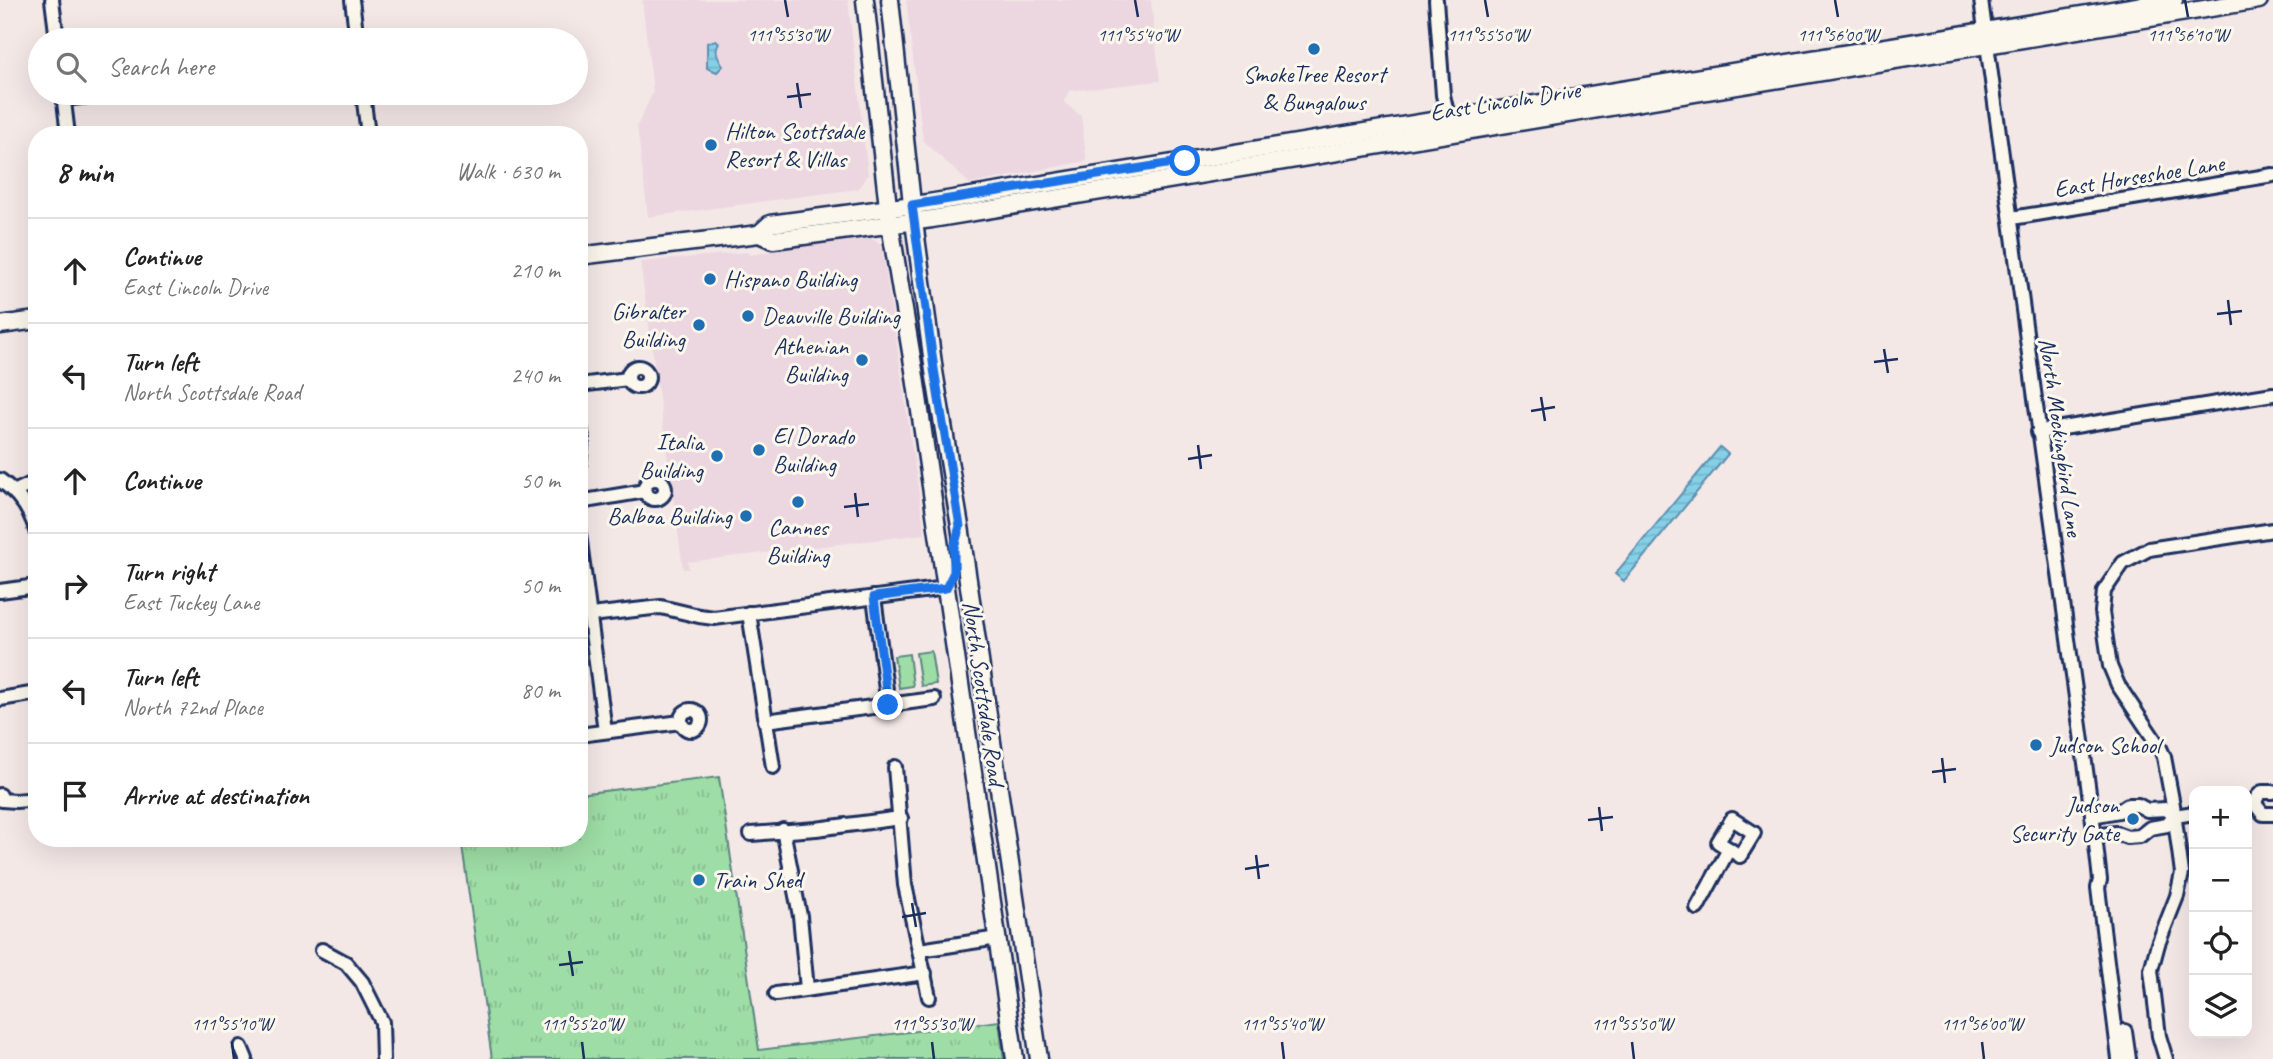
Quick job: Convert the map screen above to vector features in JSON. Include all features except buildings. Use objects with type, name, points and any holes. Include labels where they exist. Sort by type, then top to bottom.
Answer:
[{"type":"main road","name":"North Scottsdale Road","points":[[865,0],[890,225],[1015,1059]]},
{"type":"main road","name":"North Scottsdale Road","points":[[890,0],[914,222],[1039,1059]]},
{"type":"main road","name":"East Lincoln Drive","points":[[588,255],[759,234],[773,240],[914,222],[1450,126],[2173,5],[2259,0]]},
{"type":"main road","name":"East Lincoln Drive","points":[[759,234],[770,224],[1450,126]]},
{"type":"main road","points":[[0,325],[28,321]]},
{"type":"main road","points":[[923,436],[944,432]]},
{"type":"main road","points":[[960,526],[954,547],[954,572],[946,588],[954,593],[960,602],[969,653],[982,681]]},
{"type":"main road","points":[[1007,843],[1000,869],[1008,917],[998,938],[1008,945],[1014,954],[1022,1007],[1036,1039]]},
{"type":"street","points":[[52,0],[56,28]]},
{"type":"street","points":[[352,0],[355,28]]},
{"type":"street","points":[[1436,0],[1443,95],[1450,126]]},
{"type":"street","name":"North Mockingbird Lane","points":[[1981,0],[2095,836],[2100,880],[2098,888],[2119,1059]]},
{"type":"street","points":[[65,105],[67,126]]},
{"type":"street","points":[[364,105],[367,126]]},
{"type":"street","name":"East Horseshoe Lane","points":[[2012,218],[2273,175]]},
{"type":"street","points":[[588,384],[628,379]]},
{"type":"street","points":[[2039,438],[2273,394]]},
{"type":"street","points":[[0,480],[15,492],[28,510]]},
{"type":"street","points":[[15,492],[28,485]]},
{"type":"street","points":[[588,500],[645,491]]},
{"type":"street","points":[[2166,1059],[2159,1036],[2151,970],[2177,896],[2182,873],[2175,816],[2166,765],[2160,748],[2118,685],[2110,666],[2102,612],[2104,592],[2123,563],[2149,550],[2273,530]]},
{"type":"street","points":[[0,591],[28,587]]},
{"type":"street","points":[[591,615],[662,607],[714,618],[946,588]]},
{"type":"street","points":[[588,595],[605,731]]},
{"type":"street","points":[[874,597],[888,705]]},
{"type":"street","points":[[749,613],[773,767]]},
{"type":"street","points":[[0,699],[28,694]]},
{"type":"street","points":[[765,721],[934,699]]},
{"type":"street","points":[[588,734],[681,722]]},
{"type":"street","points":[[895,767],[905,885],[929,997]]},
{"type":"street","points":[[2252,804],[2262,792],[2273,792]]},
{"type":"street","points":[[1,798],[28,800]]},
{"type":"street","points":[[2092,816],[2119,811],[2129,805],[2138,805],[2147,810],[2166,809],[2175,816]]},
{"type":"street","points":[[2252,806],[2263,814],[2273,814]]},
{"type":"street","points":[[2147,810],[2151,819],[2150,828]]},
{"type":"street","points":[[2095,836],[2116,833],[2127,837],[2140,836],[2150,828],[2167,825],[2175,816],[2189,814]]},
{"type":"street","points":[[751,834],[901,818]]},
{"type":"street","points":[[783,830],[800,916],[807,989]]},
{"type":"street","points":[[1697,908],[1729,849]]},
{"type":"street","name":"North Mockingbird Lane","points":[[2100,880],[2106,887],[2129,1059]]},
{"type":"street","points":[[920,950],[998,938]]},
{"type":"street","points":[[322,950],[346,963],[362,982],[382,1022],[383,1059]]},
{"type":"street","points":[[776,994],[925,973]]},
{"type":"shaded area","points":[[642,0],[848,0],[868,175],[858,189],[648,217],[637,126],[653,92]]},
{"type":"shaded area","points":[[906,0],[1151,0],[1160,81],[1069,91],[1064,102],[1081,116],[1087,161],[970,184],[923,141]]},
{"type":"shaded area","points":[[870,237],[882,246],[925,534],[688,562],[689,569],[683,569],[640,262],[747,252],[750,255],[780,248]]},
{"type":"green space","points":[[931,651],[936,684],[921,686],[916,653]]},
{"type":"green space","points":[[909,654],[913,686],[899,688],[894,656]]},
{"type":"green space","points":[[719,777],[759,1050],[999,1021],[1004,1059],[492,1059],[462,847],[588,847],[588,793]]},
{"type":"water","points":[[716,40],[719,43],[717,55],[723,66],[717,72],[707,68],[707,43]]},
{"type":"water","points":[[1720,447],[1728,454],[1624,581],[1615,574]]},
{"type":"place","name":"SmokeTree Resort & Bungalows","points":[[1314,49]]},
{"type":"place","name":"Hilton Scottsdale Resort & Villas","points":[[711,145]]},
{"type":"place","name":"Hispano Building","points":[[710,279]]},
{"type":"place","name":"Deauville Building","points":[[748,316]]},
{"type":"place","name":"Gibralter Building","points":[[699,325]]},
{"type":"place","name":"Athenian Building","points":[[862,360]]},
{"type":"place","name":"El Dorado Building","points":[[759,450]]},
{"type":"place","name":"Italia Building","points":[[717,456]]},
{"type":"place","name":"Cannes Building","points":[[798,502]]},
{"type":"place","name":"Balboa Building","points":[[746,516]]},
{"type":"place","name":"Judson School","points":[[2036,745]]},
{"type":"place","name":"Judson Security Gate","points":[[2133,819]]},
{"type":"place","name":"Train Shed","points":[[699,880]]},
{"type":"route","points":[[888,705],[874,597],[946,588],[953,578],[954,547],[960,526],[934,369],[912,205],[1185,161]]}]
